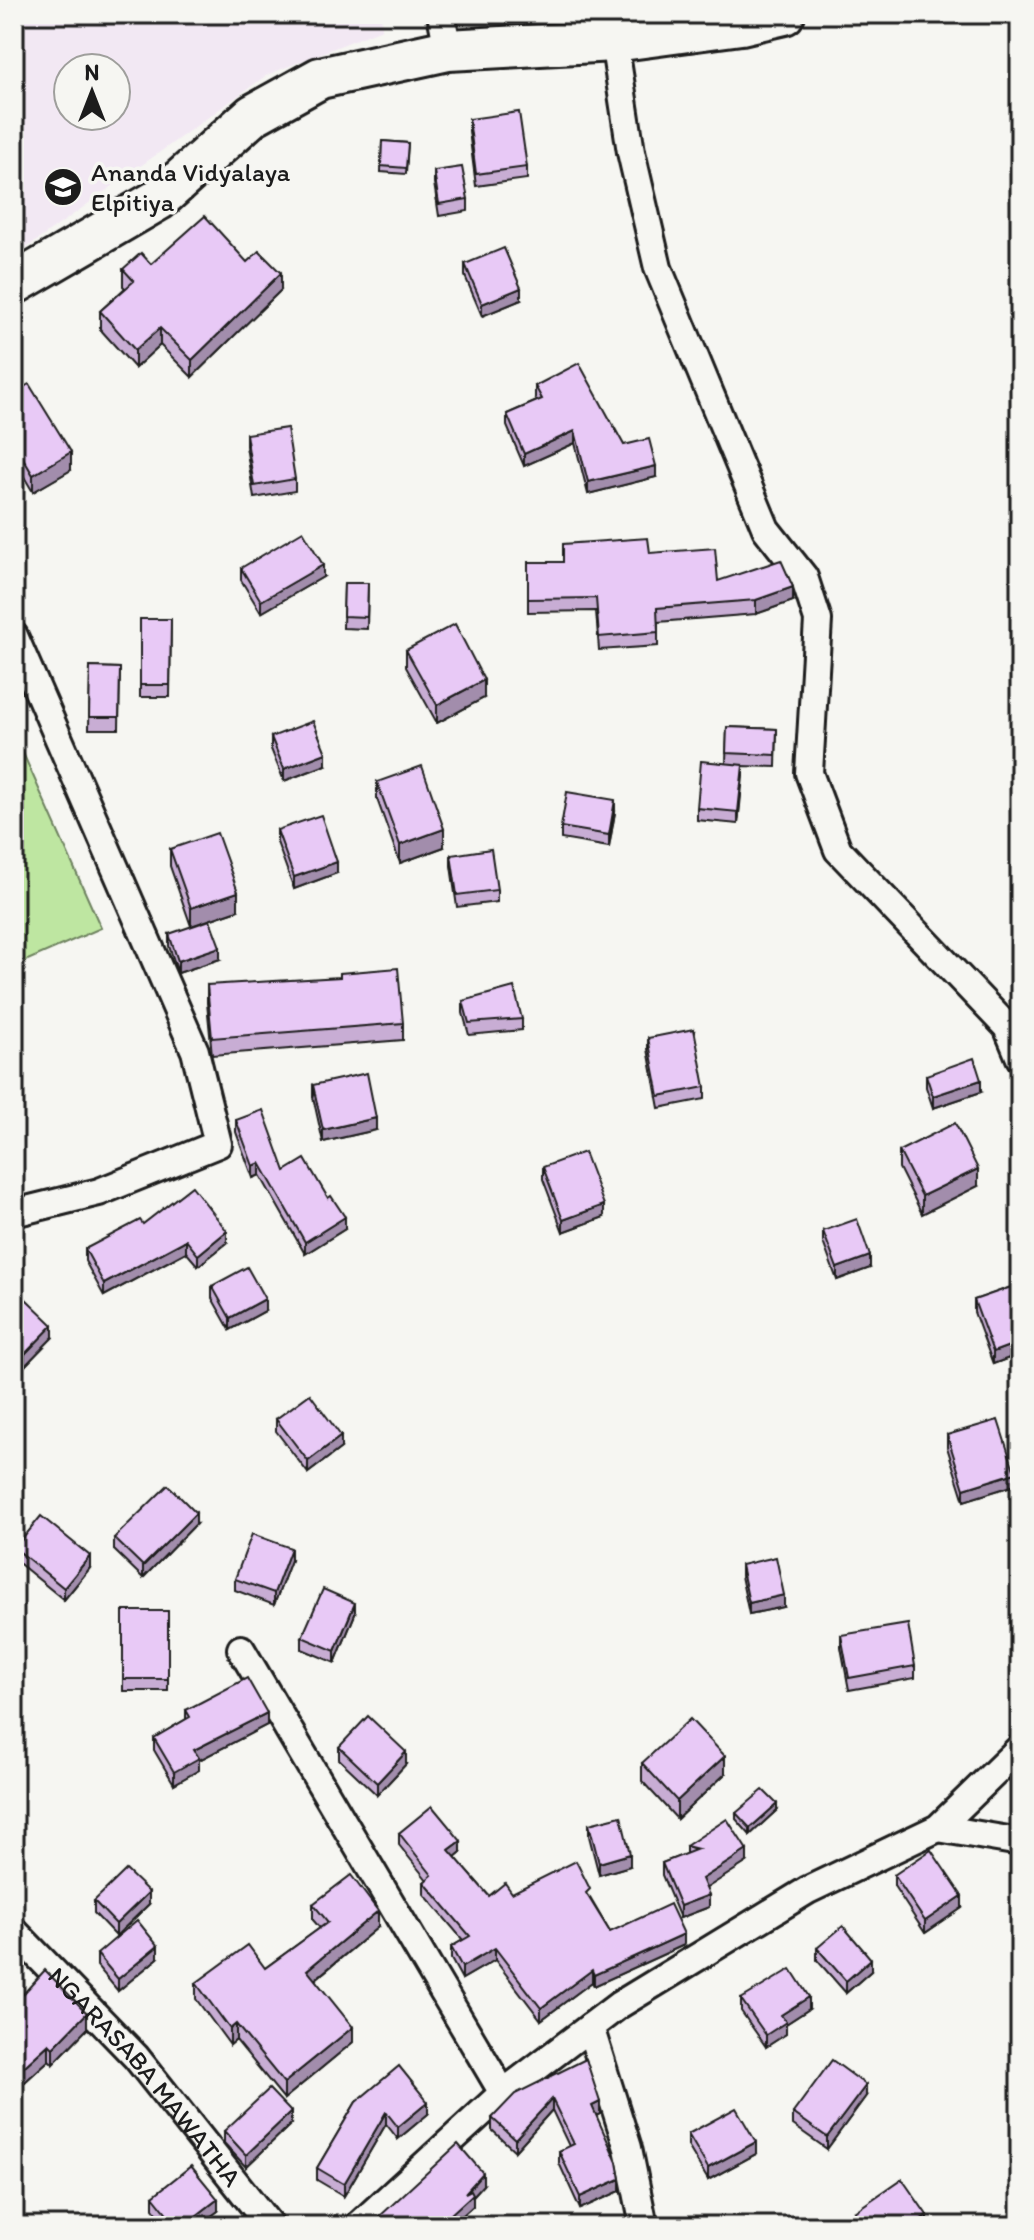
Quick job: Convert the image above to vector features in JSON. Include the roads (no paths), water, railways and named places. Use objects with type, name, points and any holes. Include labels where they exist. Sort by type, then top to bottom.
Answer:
[{"type":"main road","points":[[14,284],[158,200],[253,115],[320,78],[445,32],[614,41],[741,24],[784,14]]},
{"type":"street","points":[[614,41],[631,152],[658,268],[766,529],[804,577],[818,620],[809,773],[838,850],[1007,1027],[1020,1058]]},
{"type":"street","points":[[14,636],[195,1051],[218,1144],[99,1192],[14,1213]]},
{"type":"street","points":[[241,1649],[503,2093]]},
{"type":"street","points":[[358,2226],[503,2093],[619,2005],[808,1890],[938,1828],[1020,1748]]},
{"type":"street","points":[[938,1828],[1020,1842]]},
{"type":"street","name":"NGARASABA MAWATHA","points":[[14,1931],[136,2057],[270,2226]]},
{"type":"street","points":[[590,2027],[628,2148],[644,2226]]},
{"type":"place","name":"Ananda Vidyalaya Elpitiya","points":[[63,187]]}]
